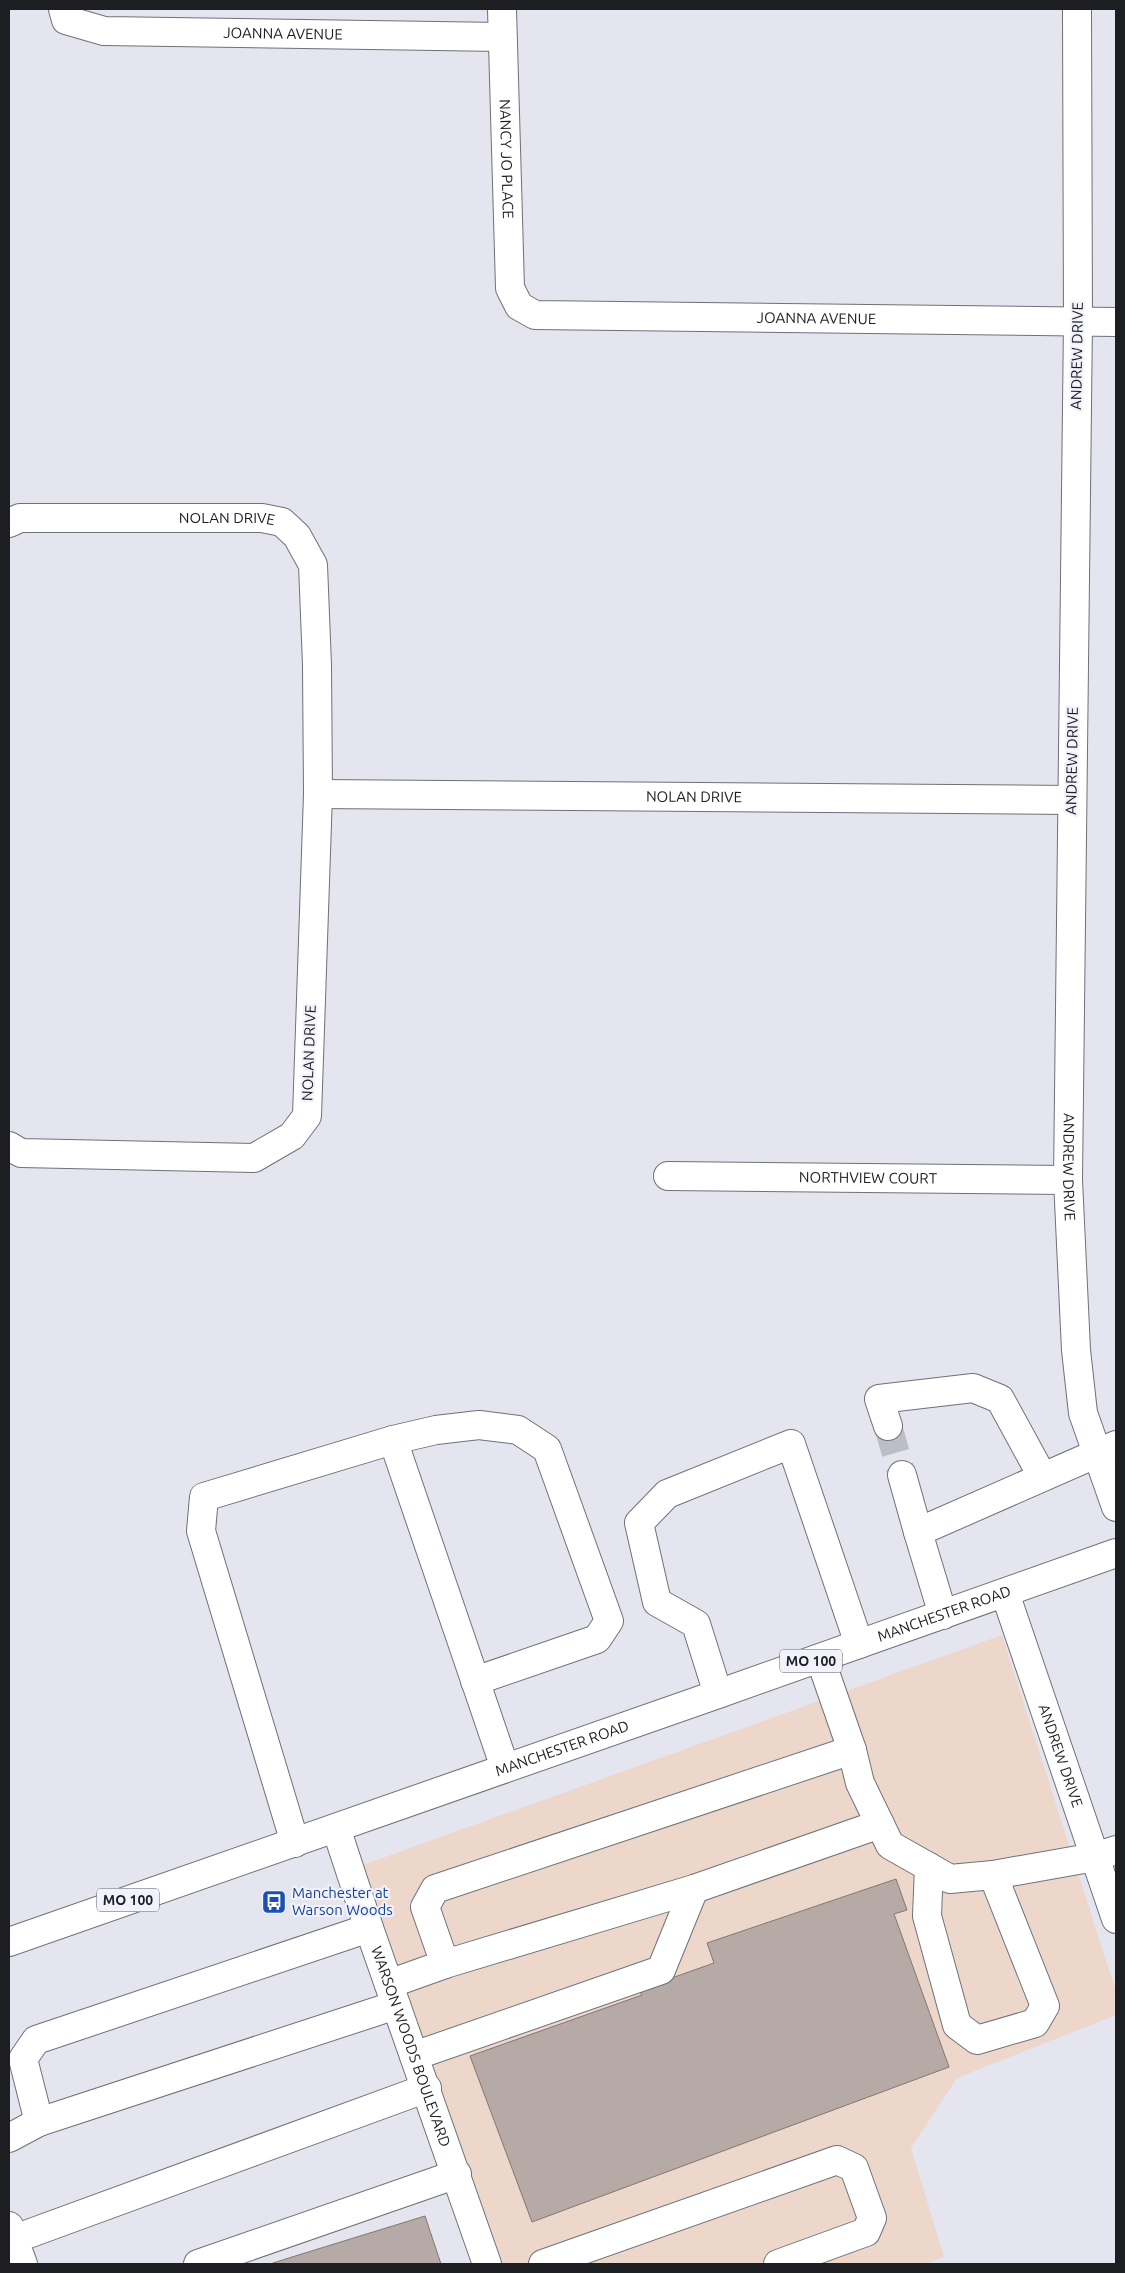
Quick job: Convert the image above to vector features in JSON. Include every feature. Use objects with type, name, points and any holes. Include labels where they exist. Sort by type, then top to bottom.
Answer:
[{"type":"street","name":"NANCY JO PLACE","points":[[502,9],[508,263],[510,288],[519,306]]},
{"type":"street","name":"ANDREW DRIVE","points":[[1077,9],[1078,321],[1068,1180],[1076,1350],[1084,1414],[1106,1449],[1116,1507]]},
{"type":"street","name":"JOANNA AVENUE","points":[[64,14],[104,31],[502,37]]},
{"type":"street","name":"JOANNA AVENUE","points":[[519,306],[535,315],[1116,322]]},
{"type":"street","name":"NOLAN DRIVE","points":[[9,523],[20,518],[262,518],[282,522],[297,536],[312,565],[317,665],[318,794],[307,1116],[292,1136],[254,1158],[21,1153],[9,1146]]},
{"type":"street","name":"NOLAN DRIVE","points":[[318,794],[1072,800]]},
{"type":"street","name":"NORTHVIEW COURT","points":[[668,1176],[1068,1180]]},
{"type":"street","points":[[888,1426],[879,1399],[974,1388],[1000,1398],[1042,1476]]},
{"type":"street","points":[[295,1843],[201,1531],[204,1497],[393,1440],[436,1430],[479,1425],[518,1430],[547,1448],[609,1622],[598,1639],[475,1681]]},
{"type":"street","points":[[393,1440],[505,1768]]},
{"type":"street","points":[[718,1694],[696,1624],[656,1602],[639,1523],[667,1494],[791,1444],[859,1644]]},
{"type":"street","points":[[918,1532],[1106,1449]]},
{"type":"street","points":[[902,1475],[943,1614]]},
{"type":"street","name":"MANCHESTER ROAD","points":[[9,1942],[1116,1553]]},
{"type":"street","name":"ANDREW DRIVE","points":[[1006,1593],[1106,1853],[1116,1919]]},
{"type":"street","points":[[820,1658],[852,1750],[860,1784],[890,1845],[950,1879],[993,1875],[1106,1853]]},
{"type":"street","points":[[445,1964],[425,1907],[435,1889],[852,1750]]},
{"type":"street","points":[[9,2138],[39,2122],[392,1994],[445,1964],[694,1889],[880,1824]]},
{"type":"street","name":"WARSON WOODS BOULEVARD","points":[[336,1828],[369,1928],[427,2088],[487,2264]]},
{"type":"street","points":[[929,1867],[927,1916],[957,2025],[977,2040],[1035,2023],[1045,2006],[993,1875]]},
{"type":"street","points":[[414,2056],[661,1970],[694,1889]]},
{"type":"street","points":[[39,2122],[23,2059],[36,2040],[369,1928]]},
{"type":"street","points":[[23,2264],[10,2235],[427,2088]]},
{"type":"street","points":[[543,2264],[837,2160],[854,2168],[872,2218],[866,2232],[778,2264]]},
{"type":"street","points":[[198,2264],[457,2174]]},
{"type":"shaded area","points":[[1002,1635],[1116,1992],[1116,2015],[957,2078],[911,2148],[944,2257],[925,2264],[474,2264],[338,1874]]},
{"type":"building","points":[[896,1879],[907,1910],[894,1914],[949,2067],[532,2222],[470,2056],[642,1995],[638,1990],[714,1963],[707,1943]]},
{"type":"building","points":[[425,2216],[441,2264],[270,2264],[292,2257]]},
{"type":"tunnel","points":[[888,1426],[902,1475]]},
{"type":"place","name":"Manchester at Warson Woods","points":[[274,1902]]}]
